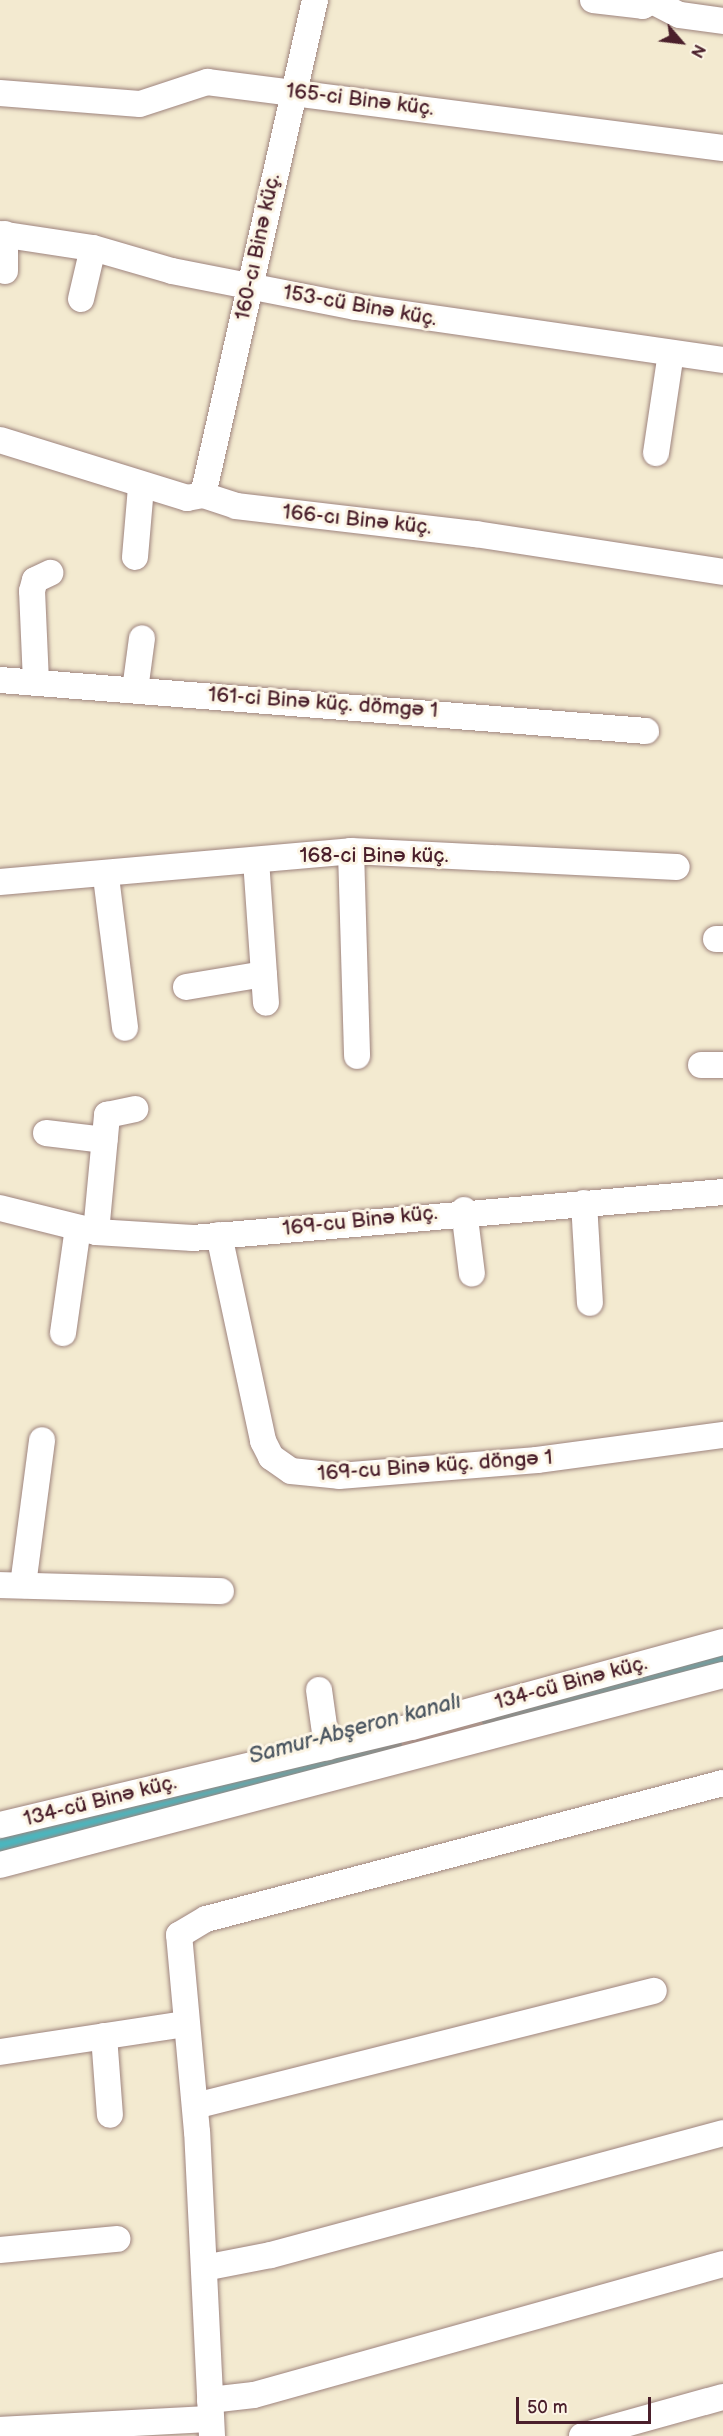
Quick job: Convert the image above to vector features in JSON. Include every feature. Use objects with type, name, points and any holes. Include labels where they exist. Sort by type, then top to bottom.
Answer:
[{"type":"street","name":"160-cı Binə küç.","points":[[203,495],[315,0]]},
{"type":"street","points":[[593,0],[634,5],[652,1],[680,15],[723,21]]},
{"type":"street","name":"165-ci Binə küç.","points":[[0,93],[140,104],[207,82],[294,91],[723,148]]},
{"type":"street","points":[[2,234],[5,271]]},
{"type":"street","name":"153-cü Binə küç.","points":[[2,234],[93,248],[249,286],[449,323],[723,360]]},
{"type":"street","points":[[81,300],[93,248]]},
{"type":"street","points":[[656,453],[671,353]]},
{"type":"street","name":"166-cı Binə küç.","points":[[0,440],[141,487],[187,498],[203,495],[236,507],[476,534],[723,573]]},
{"type":"street","points":[[135,557],[141,487]]},
{"type":"street","points":[[36,682],[32,591],[35,580],[50,573]]},
{"type":"street","points":[[135,690],[142,638]]},
{"type":"street","name":"161-ci Binə küç. dömgə 1","points":[[0,680],[646,731]]},
{"type":"street","points":[[351,852],[357,1056]]},
{"type":"street","name":"168-ci Binə küç.","points":[[0,882],[106,877],[351,852],[677,867]]},
{"type":"street","points":[[256,860],[266,1003]]},
{"type":"street","points":[[106,877],[125,1028]]},
{"type":"street","points":[[186,987],[264,974]]},
{"type":"street","points":[[63,1333],[87,1230],[105,1140],[107,1115],[135,1109]]},
{"type":"street","points":[[46,1133],[105,1140]]},
{"type":"street","name":"169-cu Binə küç.","points":[[0,1208],[87,1230],[164,1238],[219,1235],[464,1210],[723,1192]]},
{"type":"street","points":[[584,1203],[591,1303]]},
{"type":"street","points":[[464,1210],[472,1274]]},
{"type":"street","name":"169-cu Binə küç. döngə 1","points":[[219,1235],[263,1440],[271,1457],[291,1471],[339,1476],[421,1470],[723,1435]]},
{"type":"street","points":[[42,1440],[12,1585],[221,1591]]},
{"type":"street","name":"134-cü Binə küç.","points":[[0,1826],[327,1747],[723,1642]]},
{"type":"street","points":[[0,1865],[723,1676]]},
{"type":"street","points":[[320,1690],[327,1747]]},
{"type":"street","points":[[211,2418],[195,2106],[176,1947],[179,1935],[206,1918],[723,1783]]},
{"type":"street","points":[[195,2106],[654,1991]]},
{"type":"street","points":[[0,2052],[186,2024]]},
{"type":"street","points":[[104,2036],[110,2115]]},
{"type":"street","points":[[204,2268],[723,2133]]},
{"type":"street","points":[[0,2250],[117,2240]]},
{"type":"street","points":[[0,2430],[211,2418],[254,2395],[723,2264]]},
{"type":"street","points":[[582,2436],[723,2397]]},
{"type":"waterway","name":"Samur-Abşeron kanalı","points":[[491,1718],[723,1658]]},
{"type":"waterway","name":"Samur-Abşeron kanalı","points":[[0,1847],[392,1744]]}]
